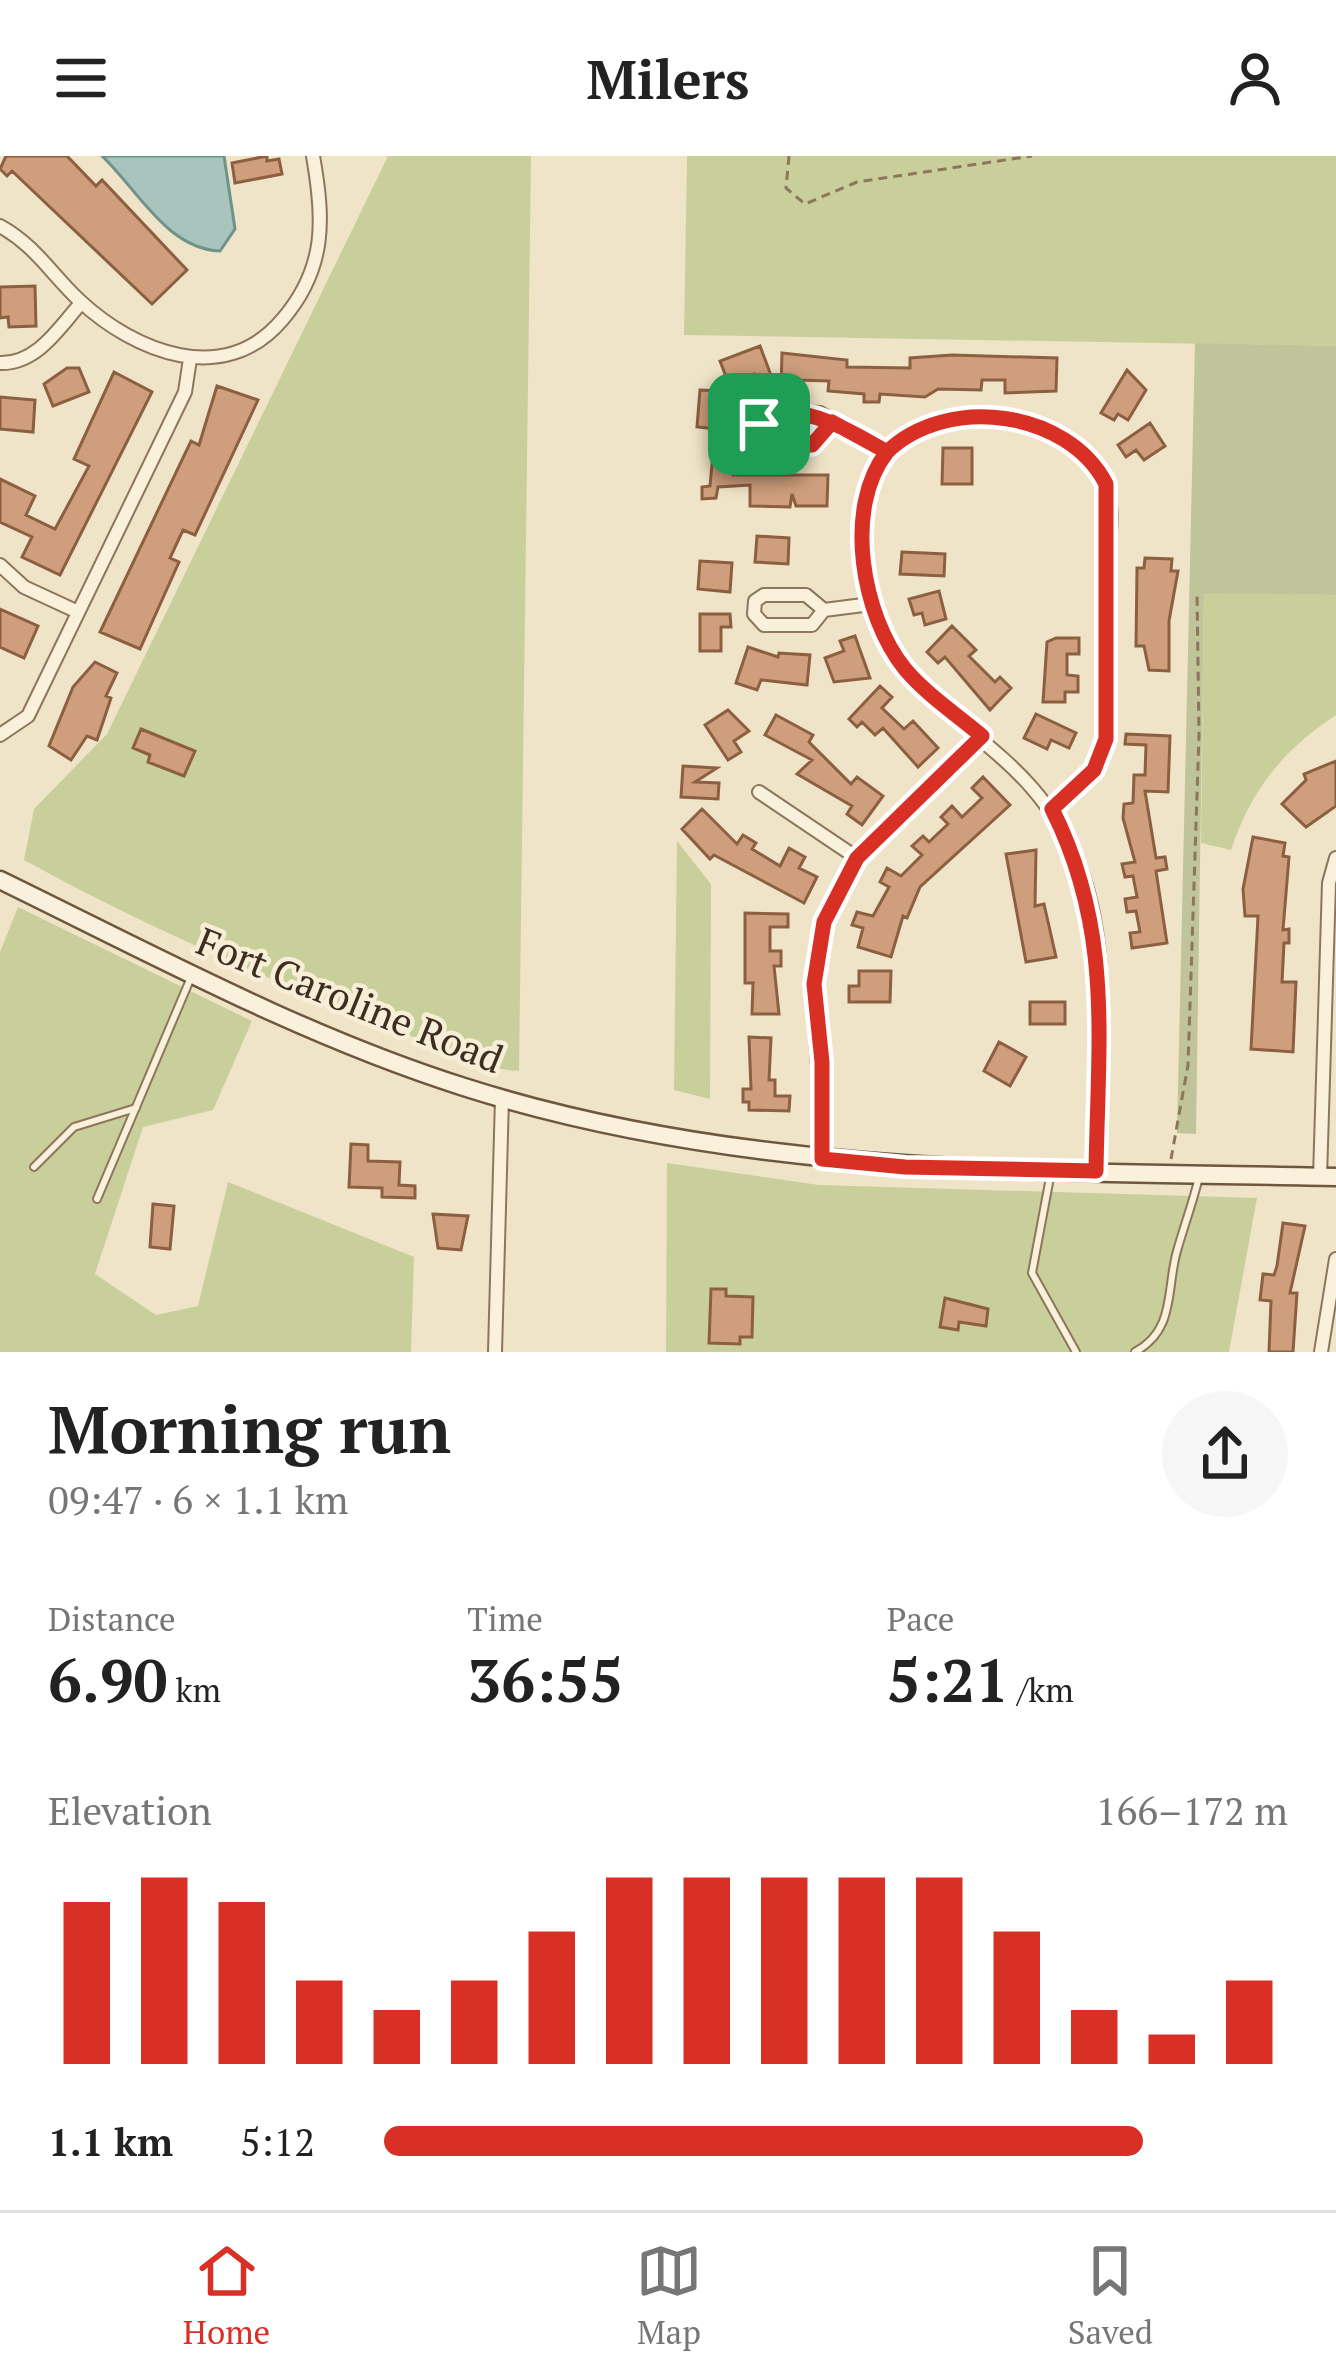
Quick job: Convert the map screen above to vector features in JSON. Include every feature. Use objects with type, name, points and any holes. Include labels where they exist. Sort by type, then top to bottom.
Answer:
[{"type":"street","points":[[0,226],[35,249],[81,303],[151,349],[190,359],[242,350],[286,317],[319,251],[323,229],[313,156]]},
{"type":"street","points":[[0,363],[21,361],[39,350],[81,303]]},
{"type":"street","points":[[0,735],[28,716],[185,392],[190,359]]},
{"type":"street","points":[[832,422],[812,445],[772,444],[762,438],[759,424],[772,410],[820,413],[887,452]]},
{"type":"street","points":[[1052,809],[1094,770],[1106,739],[1109,495],[1085,450],[1068,437],[1020,422],[945,420],[887,452],[877,465],[865,508],[872,604],[886,642],[907,671],[1029,779],[1052,809],[1080,868],[1093,927],[1096,1171]]},
{"type":"street","points":[[0,565],[24,587],[78,612]]},
{"type":"street","points":[[824,610],[806,595],[764,595],[755,602],[754,614],[764,625],[812,625],[824,610],[872,604]]},
{"type":"street","points":[[822,1159],[817,949],[835,896],[857,858],[982,736]]},
{"type":"street","points":[[759,792],[857,858]]},
{"type":"street","points":[[1328,1177],[1328,900],[1336,858]]},
{"type":"street","name":"Fort Caroline Road","points":[[4,882],[351,1045],[502,1098],[707,1145],[822,1159],[1051,1171],[1328,1177]]},
{"type":"street","points":[[495,1352],[502,1098]]},
{"type":"street","points":[[1321,1352],[1336,1259]]},
{"type":"lane","points":[[0,902],[4,882]]},
{"type":"lane","points":[[97,1199],[192,973]]},
{"type":"lane","points":[[34,1167],[74,1127],[136,1108]]},
{"type":"lane","points":[[1051,1171],[1032,1274],[1076,1352]]},
{"type":"lane","points":[[1135,1352],[1150,1342],[1167,1316],[1174,1263],[1200,1174]]},
{"type":"path","points":[[789,156],[786,188],[805,204],[857,182],[1032,156]]},
{"type":"path","points":[[1171,1173],[1188,1065],[1199,735],[1197,592]]},
{"type":"green space","points":[[388,156],[531,156],[519,1071],[458,1056],[256,972],[115,908],[24,860],[34,809],[107,734]]},
{"type":"green space","points":[[687,156],[1336,156],[1336,346],[684,335]]},
{"type":"green space","points":[[1195,343],[1336,346],[1336,595],[1204,593],[1196,1134],[1177,1133]]},
{"type":"green space","points":[[1204,592],[1336,595],[1336,715],[1300,742],[1271,773],[1248,809],[1231,850],[1201,843]]},
{"type":"green space","points":[[677,841],[711,884],[710,1099],[674,1090]]},
{"type":"green space","points":[[18,907],[252,1021],[213,1110],[143,1127],[95,1274],[156,1315],[198,1306],[228,1182],[414,1257],[411,1352],[0,1352],[0,952]]},
{"type":"green space","points":[[667,1163],[819,1185],[1257,1198],[1229,1352],[666,1352]]},
{"type":"water","points":[[102,156],[224,156],[235,229],[220,251],[184,240],[155,216]]},
{"type":"building","points":[[6,156],[67,156],[96,186],[102,180],[187,270],[152,304],[12,171],[7,176],[0,169]]},
{"type":"building","points":[[267,156],[267,161],[279,159],[282,174],[235,183],[232,163]]},
{"type":"building","points":[[35,286],[36,326],[9,327],[8,317],[0,318],[0,287]]},
{"type":"building","points":[[760,346],[772,378],[758,383],[754,374],[729,384],[720,361]]},
{"type":"building","points":[[782,353],[847,360],[847,367],[910,368],[910,358],[952,355],[1057,358],[1056,391],[1005,393],[1005,380],[982,380],[981,390],[938,389],[925,397],[880,394],[879,402],[864,402],[864,394],[828,391],[829,381],[796,380],[795,389],[781,389]]},
{"type":"building","points":[[67,368],[79,368],[89,392],[53,406],[44,384]]},
{"type":"building","points":[[1127,370],[1146,390],[1128,420],[1118,414],[1114,420],[1101,413]]},
{"type":"building","points":[[114,372],[152,392],[60,575],[22,557],[32,537],[0,522],[0,479],[35,496],[26,515],[55,529],[89,466],[74,459]]},
{"type":"building","points":[[217,386],[258,400],[195,535],[183,530],[170,558],[179,562],[140,649],[100,632],[191,441],[199,445]]},
{"type":"building","points":[[700,390],[721,391],[718,429],[697,427]]},
{"type":"building","points":[[0,397],[35,400],[33,432],[0,429]]},
{"type":"building","points":[[1150,423],[1165,446],[1144,460],[1136,450],[1126,457],[1118,445]]},
{"type":"building","points":[[714,443],[728,443],[726,466],[733,475],[828,475],[827,506],[796,506],[792,494],[790,507],[750,506],[750,485],[718,487],[716,498],[702,499],[702,487],[710,486]]},
{"type":"building","points":[[943,448],[972,448],[972,484],[942,484]]},
{"type":"building","points":[[757,536],[789,538],[788,564],[755,562]]},
{"type":"building","points":[[902,552],[945,554],[944,576],[900,574]]},
{"type":"building","points":[[1145,558],[1172,559],[1171,571],[1178,571],[1169,621],[1169,671],[1149,670],[1144,646],[1136,646],[1137,568],[1144,568]]},
{"type":"building","points":[[700,561],[732,563],[730,592],[698,589]]},
{"type":"building","points":[[939,591],[946,619],[925,625],[922,613],[914,615],[909,599]]},
{"type":"building","points":[[0,609],[38,626],[24,658],[0,647]]},
{"type":"building","points":[[700,614],[730,614],[731,627],[721,627],[721,651],[700,651]]},
{"type":"building","points":[[952,626],[976,650],[969,656],[995,682],[1000,677],[1011,688],[990,710],[945,657],[938,663],[927,652]]},
{"type":"building","points":[[855,636],[870,678],[834,682],[825,658],[844,651],[840,641]]},
{"type":"building","points":[[1079,638],[1079,654],[1067,654],[1067,675],[1078,676],[1078,692],[1065,692],[1065,702],[1043,702],[1047,642]]},
{"type":"building","points":[[748,647],[778,657],[779,653],[810,655],[807,685],[761,680],[757,690],[736,683]]},
{"type":"building","points":[[95,662],[117,673],[106,696],[111,698],[97,740],[87,736],[71,760],[49,746],[73,687]]},
{"type":"building","points":[[880,686],[892,697],[882,708],[904,729],[913,721],[938,748],[918,767],[883,728],[875,735],[862,722],[857,727],[849,719]]},
{"type":"building","points":[[728,710],[749,731],[734,741],[741,752],[728,760],[705,725]]},
{"type":"building","points":[[1036,714],[1076,733],[1069,748],[1051,740],[1047,749],[1024,738]]},
{"type":"building","points":[[776,715],[813,735],[809,742],[851,784],[857,777],[883,796],[862,825],[847,814],[852,806],[797,774],[812,760],[765,735]]},
{"type":"building","points":[[141,729],[195,751],[184,776],[148,762],[150,755],[133,748]]},
{"type":"building","points":[[1126,734],[1170,736],[1168,792],[1145,791],[1156,858],[1165,857],[1167,869],[1156,871],[1167,943],[1132,948],[1130,933],[1140,932],[1136,911],[1127,912],[1125,899],[1137,897],[1133,876],[1125,877],[1122,864],[1135,862],[1123,818],[1124,804],[1133,803],[1134,775],[1145,775],[1146,745],[1125,744]]},
{"type":"building","points":[[1336,761],[1336,806],[1306,827],[1282,804],[1306,780],[1304,774]]},
{"type":"building","points":[[683,766],[717,768],[695,782],[719,783],[718,799],[681,797]]},
{"type":"building","points":[[983,777],[1010,805],[920,887],[907,918],[903,916],[891,957],[858,947],[863,928],[852,925],[857,912],[873,916],[889,887],[880,882],[887,868],[901,876],[922,855],[912,846],[923,836],[929,842],[948,824],[941,817],[952,806],[962,817],[982,798],[972,788]]},
{"type":"building","points":[[702,809],[737,844],[743,835],[756,843],[752,849],[780,866],[789,848],[805,857],[799,868],[817,877],[804,903],[714,855],[710,859],[682,829]]},
{"type":"building","points":[[1253,837],[1285,843],[1283,856],[1289,857],[1283,930],[1289,929],[1289,943],[1284,943],[1282,982],[1296,982],[1293,1052],[1251,1049],[1258,916],[1245,916],[1243,889]]},
{"type":"building","points":[[1036,850],[1035,906],[1044,904],[1056,957],[1026,962],[1006,854]]},
{"type":"building","points":[[745,913],[788,914],[788,927],[770,927],[770,951],[781,951],[781,966],[774,966],[779,1014],[752,1014],[753,983],[745,983]]},
{"type":"building","points":[[859,971],[891,971],[890,1002],[849,1002],[849,986],[859,986]]},
{"type":"building","points":[[1030,1002],[1065,1002],[1065,1024],[1030,1024]]},
{"type":"building","points":[[749,1037],[771,1038],[769,1080],[775,1080],[775,1096],[790,1096],[789,1111],[749,1110],[749,1102],[743,1102],[743,1089],[751,1089]]},
{"type":"building","points":[[999,1042],[1026,1057],[1010,1086],[984,1071]]},
{"type":"building","points":[[351,1144],[368,1145],[368,1161],[400,1162],[399,1185],[415,1186],[415,1198],[382,1197],[382,1188],[349,1187]]},
{"type":"building","points":[[153,1204],[174,1206],[170,1249],[150,1247]]},
{"type":"building","points":[[433,1214],[468,1216],[461,1250],[438,1248]]},
{"type":"building","points":[[1283,1223],[1305,1226],[1290,1293],[1297,1293],[1293,1352],[1269,1352],[1271,1301],[1260,1300],[1263,1274],[1274,1275],[1277,1266]]},
{"type":"building","points":[[711,1289],[726,1289],[726,1296],[753,1297],[752,1337],[740,1337],[740,1344],[709,1343]]},
{"type":"building","points":[[945,1298],[988,1309],[986,1326],[959,1322],[958,1330],[940,1327]]},
{"type":"route","points":[[759,424],[762,438],[772,444],[812,445],[832,422],[855,433],[887,452],[910,434],[945,420],[1020,422],[1068,437],[1085,450],[1106,484],[1106,739],[1094,770],[1052,809],[1080,868],[1093,927],[1098,980],[1096,1171],[905,1167],[822,1159],[822,1062],[814,984],[824,922],[857,858],[982,736],[907,671],[886,642],[872,604],[865,508],[877,465],[887,452],[832,422],[820,413],[772,410],[759,424]]}]
